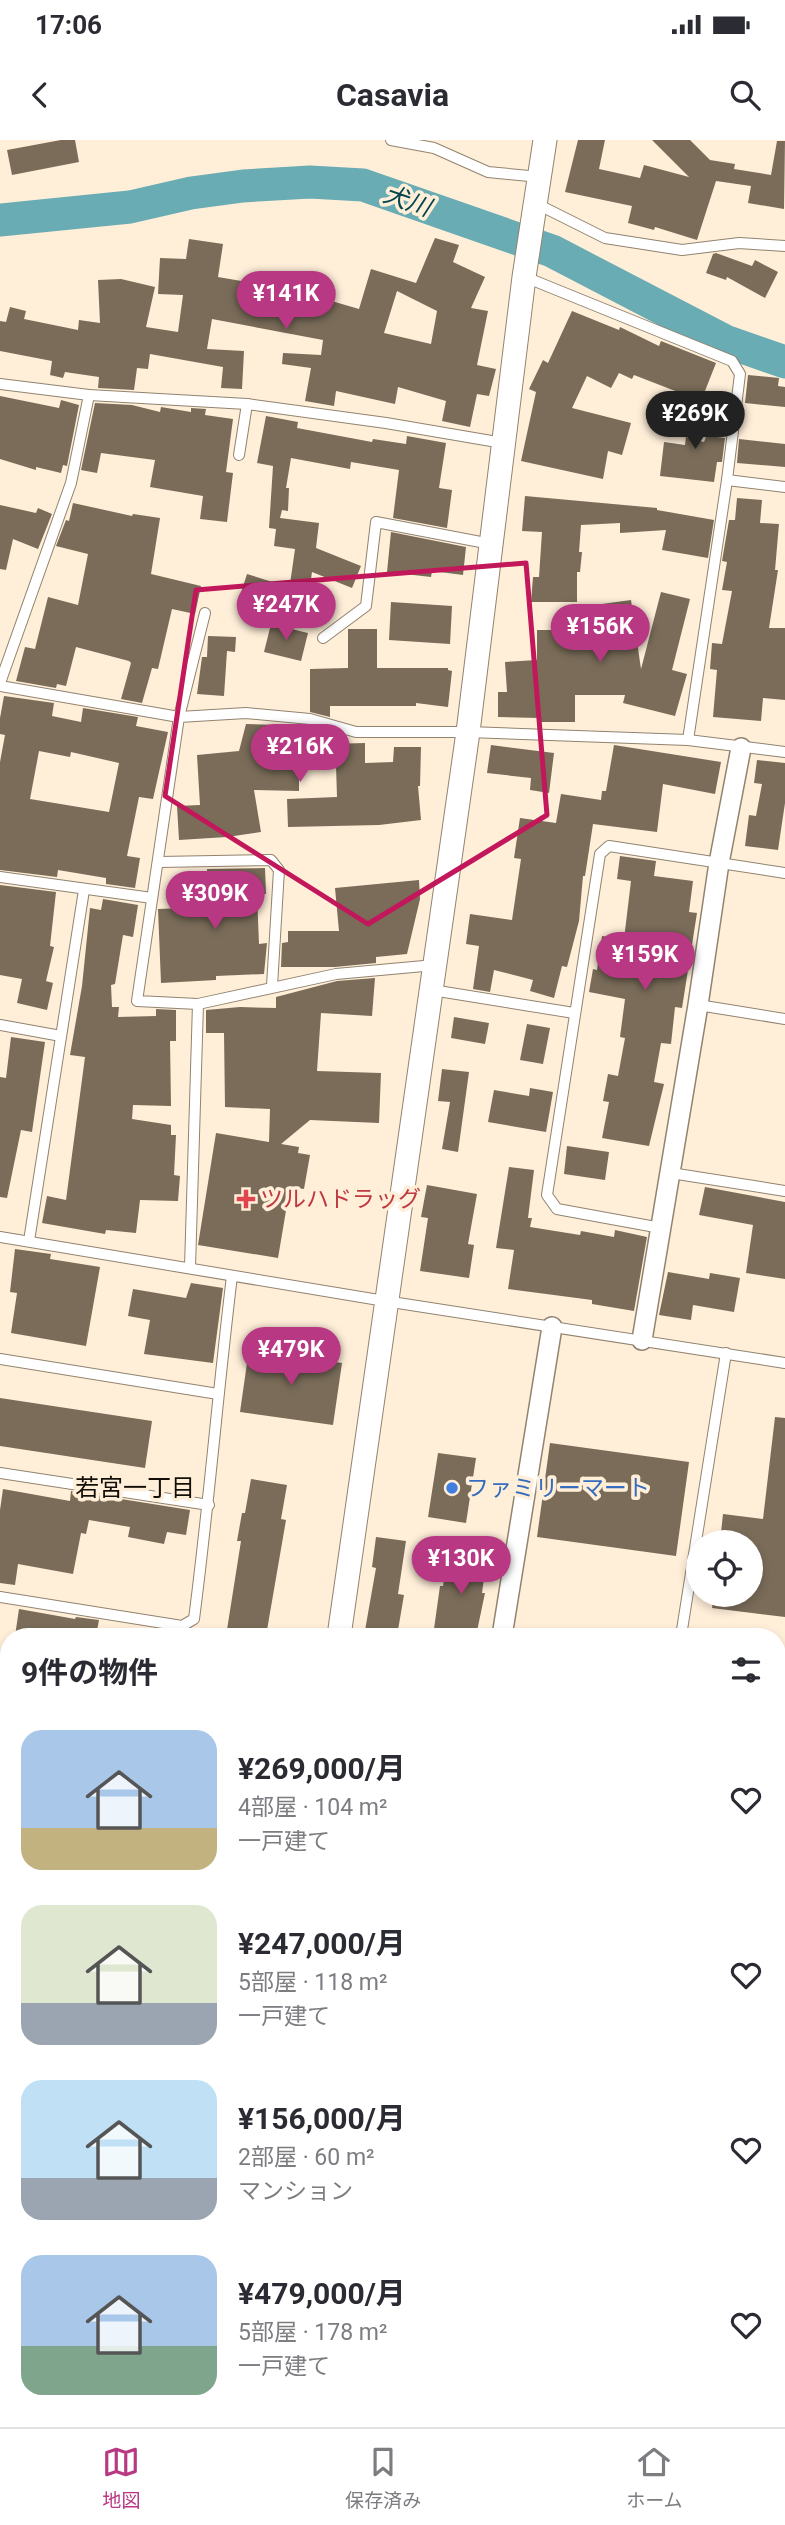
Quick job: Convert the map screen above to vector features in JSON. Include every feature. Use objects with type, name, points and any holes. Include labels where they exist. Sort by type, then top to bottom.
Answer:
[{"type":"street","points":[[340,1628],[468,732],[525,272],[545,140]]},
{"type":"street","points":[[642,1340],[719,863],[741,748]]},
{"type":"street","points":[[503,1628],[552,1327]]},
{"type":"lane","points":[[391,140],[434,144],[488,172],[540,177]]},
{"type":"lane","points":[[537,204],[605,238],[682,250],[739,243],[785,246]]},
{"type":"lane","points":[[525,272],[732,361],[740,374],[688,740]]},
{"type":"lane","points":[[0,384],[89,395],[247,404],[504,443]]},
{"type":"lane","points":[[89,395],[71,483],[0,684],[179,717],[246,713],[310,719],[356,732],[468,732],[688,740],[785,752]]},
{"type":"lane","points":[[239,455],[247,404]]},
{"type":"lane","points":[[727,480],[785,487]]},
{"type":"lane","points":[[323,638],[366,606],[376,522],[491,544]]},
{"type":"lane","points":[[205,613],[179,717],[137,1001],[198,1004],[336,974],[435,965]]},
{"type":"lane","points":[[661,1228],[557,1209],[547,1195],[600,853],[610,846],[785,873]]},
{"type":"lane","points":[[159,862],[271,860],[279,870],[272,986]]},
{"type":"lane","points":[[0,877],[152,898]]},
{"type":"lane","points":[[29,1241],[84,890]]},
{"type":"lane","points":[[432,990],[574,1013]]},
{"type":"lane","points":[[190,1267],[198,1004]]},
{"type":"lane","points":[[698,1005],[785,1019]]},
{"type":"lane","points":[[0,1026],[61,1035]]},
{"type":"lane","points":[[671,1173],[785,1191]]},
{"type":"lane","points":[[0,1237],[785,1363]]},
{"type":"lane","points":[[0,1597],[182,1626],[194,1619],[209,1505],[218,1394],[232,1276]]},
{"type":"lane","points":[[682,1628],[726,1353]]},
{"type":"lane","points":[[0,1359],[218,1394]]},
{"type":"lane","points":[[0,1473],[209,1505]]},
{"type":"highlighted area","points":[[526,563],[547,815],[368,924],[165,796],[196,590]]},
{"type":"building","points":[[75,140],[79,162],[12,175],[7,150]]},
{"type":"building","points":[[578,140],[605,140],[599,169],[640,178],[644,165],[689,177],[652,140],[690,140],[710,160],[735,164],[734,169],[771,175],[777,141],[785,141],[784,209],[748,203],[751,186],[716,181],[697,240],[655,227],[654,230],[628,223],[632,206],[565,192]]},
{"type":"building","points":[[435,238],[459,245],[453,262],[485,277],[471,308],[488,311],[477,365],[496,369],[489,396],[477,394],[470,427],[442,421],[446,401],[398,387],[395,404],[336,391],[334,406],[305,401],[311,368],[282,364],[283,353],[321,355],[323,340],[212,319],[207,349],[244,351],[242,389],[221,388],[223,367],[150,354],[148,369],[137,368],[134,390],[98,388],[99,377],[65,372],[63,378],[50,375],[52,361],[0,351],[0,321],[6,322],[10,307],[26,311],[24,319],[78,330],[79,320],[100,323],[98,280],[121,279],[155,287],[146,327],[178,332],[183,295],[158,294],[160,258],[186,259],[189,239],[223,244],[218,277],[318,294],[318,297],[359,309],[371,269],[416,283]],"holes":[[[397,291],[437,311],[431,344],[384,333]]]},
{"type":"building","points":[[713,254],[752,266],[755,260],[778,272],[765,298],[727,277],[726,280],[706,273]]},
{"type":"building","points":[[572,311],[619,330],[620,327],[659,346],[661,341],[716,363],[701,401],[634,375],[632,379],[619,373],[611,388],[587,376],[572,408],[631,423],[622,455],[608,451],[603,479],[521,461],[536,392],[529,389],[543,360],[548,363]]},
{"type":"building","points":[[748,375],[779,378],[778,386],[785,387],[785,407],[745,403]]},
{"type":"building","points":[[0,396],[59,408],[61,400],[79,405],[67,466],[63,465],[61,473],[36,467],[36,470],[0,459]]},
{"type":"building","points":[[95,403],[132,405],[160,412],[161,407],[191,412],[191,408],[206,409],[205,415],[233,419],[226,472],[233,473],[227,522],[200,519],[203,496],[150,487],[155,460],[101,453],[97,473],[81,470]]},
{"type":"building","points":[[690,408],[720,412],[717,437],[725,438],[722,462],[717,462],[714,482],[660,476],[664,442],[685,445],[686,437],[704,442],[706,437],[714,437],[688,425]]},
{"type":"building","points":[[266,416],[298,422],[297,428],[372,442],[373,439],[406,444],[407,436],[446,443],[439,488],[452,490],[447,528],[393,518],[399,470],[351,462],[350,469],[291,458],[286,488],[289,488],[288,511],[282,510],[280,518],[319,523],[316,548],[361,566],[352,588],[312,572],[310,587],[290,584],[295,549],[274,546],[276,529],[269,528],[273,466],[257,463]]},
{"type":"building","points":[[739,439],[785,444],[785,467],[737,463]]},
{"type":"building","points":[[525,496],[657,508],[714,520],[708,558],[662,550],[666,530],[620,533],[620,523],[581,525],[579,552],[582,552],[580,572],[577,572],[577,602],[531,602],[533,577],[539,577],[542,532],[522,531]]},
{"type":"building","points":[[737,498],[762,500],[760,523],[779,524],[775,570],[778,570],[769,628],[785,628],[785,700],[763,698],[761,721],[713,717],[717,670],[710,669],[712,643],[722,644],[732,591],[722,590],[727,562],[722,561],[729,520],[735,520]]},
{"type":"building","points":[[73,503],[132,516],[160,518],[151,574],[201,586],[195,614],[172,609],[158,669],[152,668],[142,703],[121,699],[131,663],[129,661],[76,647],[66,686],[57,684],[56,688],[16,681],[25,647],[35,649],[48,597],[78,605],[88,554],[56,546],[66,520],[69,521]]},
{"type":"building","points":[[0,505],[36,513],[38,508],[52,514],[38,549],[13,539],[6,570],[0,569]]},
{"type":"building","points":[[391,532],[466,547],[463,575],[432,571],[431,577],[387,572]]},
{"type":"building","points":[[247,574],[285,586],[276,614],[238,602]]},
{"type":"building","points":[[661,592],[690,599],[672,670],[687,674],[675,716],[623,703],[625,695],[575,695],[575,722],[538,722],[538,718],[498,717],[498,692],[507,692],[505,662],[537,660],[537,630],[584,630],[580,607],[631,600],[641,669]]},
{"type":"building","points":[[391,602],[452,606],[450,644],[389,640]]},
{"type":"building","points":[[271,624],[308,633],[301,661],[264,652]]},
{"type":"building","points":[[348,629],[377,629],[377,668],[448,668],[452,671],[448,707],[416,703],[416,706],[330,706],[330,717],[310,712],[310,669],[348,668]]},
{"type":"building","points":[[208,636],[236,637],[235,652],[227,651],[224,696],[197,694],[202,657],[207,657]]},
{"type":"building","points":[[4,696],[54,703],[52,716],[81,722],[83,708],[138,717],[136,726],[168,732],[153,799],[139,797],[127,856],[140,858],[135,888],[106,884],[106,878],[58,870],[57,877],[0,870],[0,762],[5,735],[0,734]],"holes":[[[39,751],[70,757],[71,752],[119,763],[109,812],[30,799]]]},
{"type":"building","points":[[246,724],[309,726],[330,732],[330,744],[365,743],[365,763],[393,762],[394,747],[421,747],[418,786],[421,820],[379,825],[288,827],[287,799],[337,797],[336,766],[299,766],[299,791],[254,790],[261,832],[179,840],[177,806],[200,805],[197,755],[239,751]]},
{"type":"building","points":[[491,745],[554,753],[549,793],[530,790],[531,778],[487,773]]},
{"type":"building","points":[[614,745],[721,762],[715,794],[663,784],[657,832],[593,824],[583,876],[579,921],[567,967],[562,966],[554,998],[530,991],[533,980],[494,970],[490,992],[473,989],[479,946],[466,944],[470,914],[512,920],[521,859],[514,858],[520,818],[556,823],[561,794],[601,800],[602,791],[606,791]]},
{"type":"building","points":[[757,760],[785,763],[785,803],[778,850],[745,846],[749,815],[756,816],[762,784],[754,783]]},
{"type":"building","points":[[620,856],[656,861],[654,876],[693,881],[689,912],[697,913],[682,1008],[675,1007],[671,1044],[661,1043],[654,1082],[664,1084],[649,1146],[602,1138],[609,1102],[603,1101],[608,1074],[618,1076],[625,1038],[620,1037],[625,999],[589,992],[593,969],[597,970],[602,936],[624,939],[631,881],[617,879]]},
{"type":"building","points":[[265,868],[266,894],[257,894],[259,944],[267,943],[264,974],[216,976],[216,980],[161,983],[158,909],[208,907],[207,869]]},
{"type":"building","points":[[419,880],[420,899],[407,954],[376,957],[376,963],[335,967],[281,967],[282,943],[288,942],[288,931],[339,931],[335,888]]},
{"type":"building","points":[[0,885],[56,892],[50,946],[54,947],[46,981],[53,983],[47,1010],[17,1003],[22,979],[0,975]]},
{"type":"building","points":[[103,899],[138,905],[133,937],[123,935],[115,984],[111,985],[112,1007],[119,1007],[118,1017],[156,1016],[156,1009],[176,1010],[176,1041],[170,1041],[171,1106],[133,1105],[132,1119],[171,1125],[171,1135],[176,1135],[174,1175],[180,1176],[178,1201],[140,1200],[136,1233],[106,1230],[105,1234],[42,1223],[47,1196],[66,1200],[85,1057],[70,1055],[82,986],[90,908],[101,910]]},
{"type":"building","points":[[375,978],[372,1016],[321,1013],[317,1071],[381,1073],[379,1123],[310,1120],[281,1144],[299,1147],[298,1153],[310,1155],[304,1189],[290,1187],[278,1258],[198,1245],[216,1133],[269,1142],[270,1109],[225,1107],[224,1033],[206,1033],[206,1010],[276,1008],[276,997],[337,981]]},
{"type":"building","points":[[454,1017],[489,1023],[485,1044],[451,1038]]},
{"type":"building","points":[[527,1024],[550,1028],[543,1064],[520,1060]]},
{"type":"building","points":[[11,1037],[45,1042],[32,1132],[21,1130],[7,1198],[0,1197],[0,1077],[6,1078]]},
{"type":"building","points":[[442,1069],[469,1072],[458,1152],[442,1149],[450,1102],[438,1101]]},
{"type":"building","points":[[530,1088],[553,1092],[546,1132],[488,1122],[494,1090],[529,1096]]},
{"type":"building","points":[[567,1146],[609,1152],[605,1180],[564,1174]]},
{"type":"building","points":[[509,1167],[534,1170],[528,1218],[532,1218],[530,1227],[614,1237],[615,1230],[647,1237],[634,1311],[592,1304],[592,1300],[508,1289],[514,1250],[496,1248]]},
{"type":"building","points":[[427,1185],[477,1194],[468,1244],[474,1245],[469,1278],[420,1271],[428,1218],[421,1217]]},
{"type":"building","points":[[705,1187],[785,1202],[785,1279],[746,1273],[753,1225],[699,1215]]},
{"type":"building","points":[[15,1249],[51,1254],[50,1259],[100,1267],[86,1346],[11,1333],[17,1293],[10,1292]]},
{"type":"building","points":[[668,1272],[709,1279],[710,1273],[740,1278],[734,1312],[693,1305],[691,1320],[659,1315]]},
{"type":"building","points":[[191,1283],[223,1288],[213,1363],[144,1354],[150,1320],[128,1316],[133,1289],[186,1298]]},
{"type":"building","points":[[249,1349],[342,1363],[333,1425],[240,1412]]},
{"type":"building","points":[[0,1398],[152,1421],[145,1468],[0,1446]]},
{"type":"building","points":[[775,1417],[785,1418],[785,1617],[712,1608],[763,1607],[763,1530],[721,1530],[723,1514],[763,1519]]},
{"type":"building","points":[[550,1443],[689,1462],[676,1556],[537,1537]]},
{"type":"building","points":[[438,1453],[476,1458],[466,1523],[428,1517]]},
{"type":"building","points":[[251,1479],[287,1485],[281,1519],[286,1520],[267,1628],[227,1628],[241,1541],[237,1541],[242,1513],[245,1513]]},
{"type":"building","points":[[3,1489],[70,1501],[71,1491],[190,1510],[186,1535],[167,1532],[164,1544],[128,1537],[130,1527],[89,1520],[86,1534],[81,1533],[73,1574],[18,1564],[15,1585],[0,1583],[0,1510]]},
{"type":"building","points":[[376,1537],[406,1541],[398,1594],[404,1595],[398,1628],[365,1628],[376,1568],[372,1567]]},
{"type":"building","points":[[449,1550],[487,1556],[482,1593],[485,1593],[478,1628],[434,1628],[440,1586],[443,1586]]},
{"type":"building","points":[[19,1609],[75,1619],[99,1620],[98,1628],[16,1628]]},
{"type":"waterway","name":"犬川","points":[[0,220],[130,207],[191,193],[243,186],[310,182],[363,185],[552,251],[725,341],[785,362]]},
{"type":"place","name":"ツルハドラッグ","points":[[246,1199]]},
{"type":"place","name":"ファミリーマート","points":[[452,1488]]},
{"type":"district","name":"若宮一丁目","points":[[135,1488]]}]
